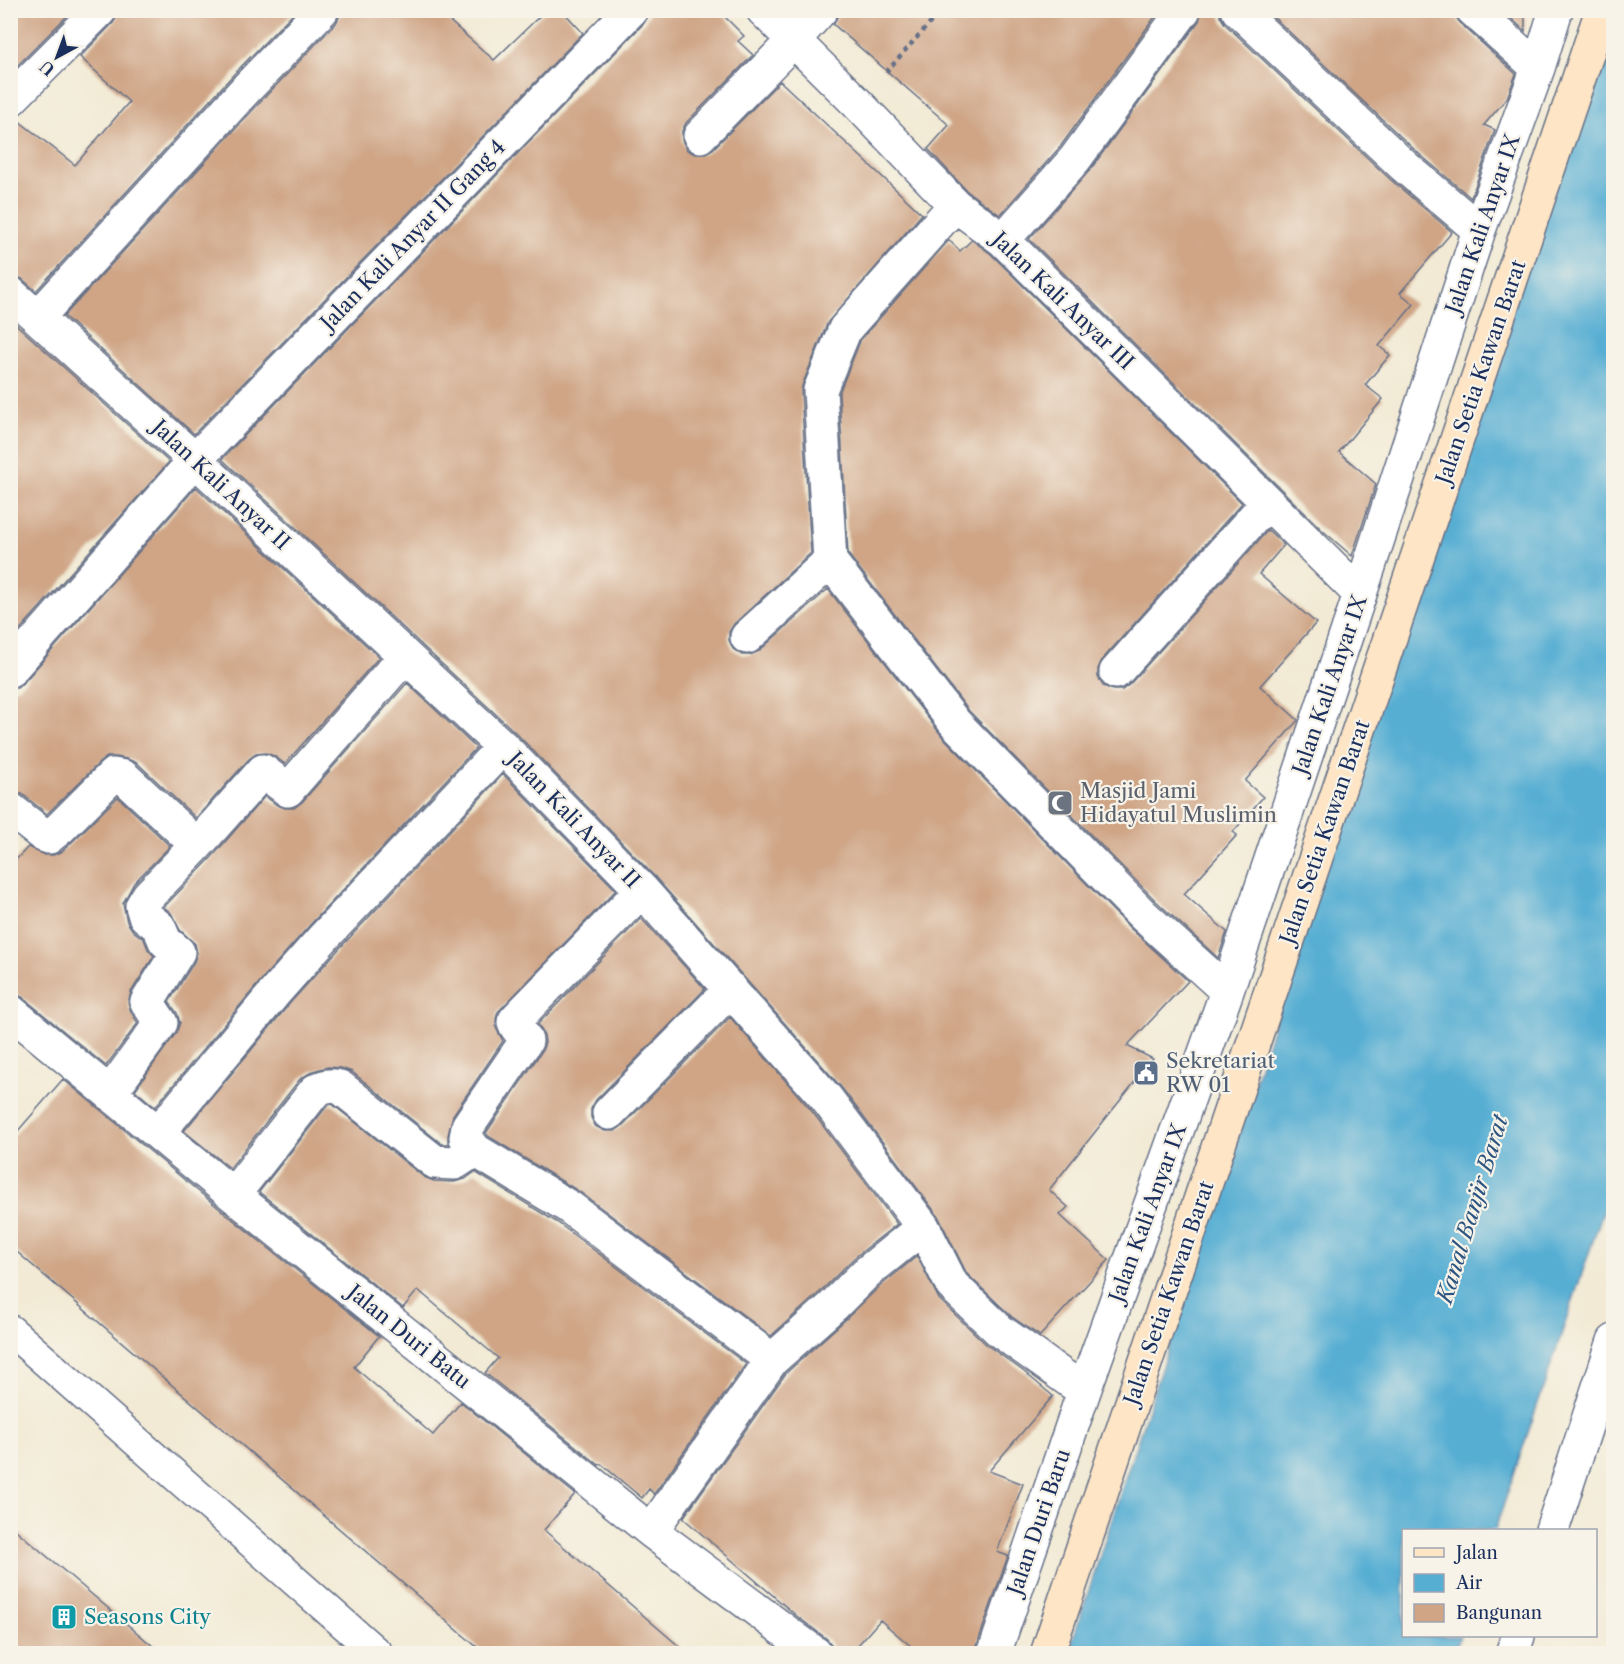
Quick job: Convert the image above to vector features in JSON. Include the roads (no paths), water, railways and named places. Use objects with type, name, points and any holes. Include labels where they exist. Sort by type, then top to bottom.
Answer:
[{"type":"main road","name":"Jalan Setia Kawan Barat","points":[[1047,1653],[1602,10]]},
{"type":"street","points":[[10,100],[100,10]]},
{"type":"street","points":[[38,317],[247,88],[322,10]]},
{"type":"street","name":"Jalan Kali Anyar II Gang 4","points":[[10,670],[195,460],[631,10]]},
{"type":"street","name":"Jalan Kali Anyar III","points":[[763,10],[955,205],[1003,240],[1360,594]]},
{"type":"street","points":[[700,136],[794,41],[821,10]]},
{"type":"street","points":[[1003,240],[1075,159],[1184,10]]},
{"type":"street","points":[[1238,10],[1404,166],[1479,231]]},
{"type":"street","points":[[1473,10],[1538,68]]},
{"type":"street","name":"Jalan Kali Anyar IX","points":[[1084,1391],[1227,991],[1479,231],[1538,68],[1556,10]]},
{"type":"street","points":[[955,205],[844,329],[820,390],[830,561],[955,723],[1143,915],[1227,991]]},
{"type":"street","name":"Jalan Kali Anyar II","points":[[10,293],[195,460],[503,747],[642,890],[826,1098],[923,1227],[952,1285],[1000,1331],[1084,1391]]},
{"type":"street","points":[[1116,672],[1267,503]]},
{"type":"street","points":[[747,637],[830,561]]},
{"type":"street","points":[[110,1093],[160,1023],[147,1002],[178,952],[165,941],[159,927],[146,916],[142,906],[148,896],[263,771],[288,790],[405,656]]},
{"type":"street","points":[[158,1133],[316,946],[503,747]]},
{"type":"street","points":[[10,809],[43,835],[49,837],[113,775],[119,775],[124,777],[197,845]]},
{"type":"street","points":[[642,890],[516,1018],[515,1026],[525,1035],[526,1041],[468,1126],[466,1138],[475,1150],[569,1207],[772,1360]]},
{"type":"street","points":[[609,1113],[731,989]]},
{"type":"street","name":"Jalan Duri Batu","points":[[10,1011],[232,1195],[651,1531],[816,1653]]},
{"type":"street","points":[[232,1195],[315,1091],[322,1087],[335,1085],[340,1087],[435,1162],[455,1163],[475,1150]]},
{"type":"street","points":[[651,1531],[772,1360],[866,1273],[923,1227]]},
{"type":"street","points":[[1552,1529],[1614,1341]]},
{"type":"street","name":"Jalan Duri Baru","points":[[994,1653],[1084,1391]]},
{"type":"street","points":[[1512,1653],[1517,1637]]},
{"type":"lane","points":[[10,1330],[378,1653]]},
{"type":"water","name":"Kanal Banjir Barat","points":[[1613,11],[1613,1182],[1495,1529],[1402,1529],[1402,1637],[1460,1637],[1454,1653],[1068,1654],[1535,224]]},
{"type":"place","name":"Masjid Jami Hidayatul Muslimin","points":[[1060,803]]},
{"type":"place","name":"Sekretariat RW 01","points":[[1146,1073]]},
{"type":"place","name":"Seasons City","points":[[64,1617]]}]
